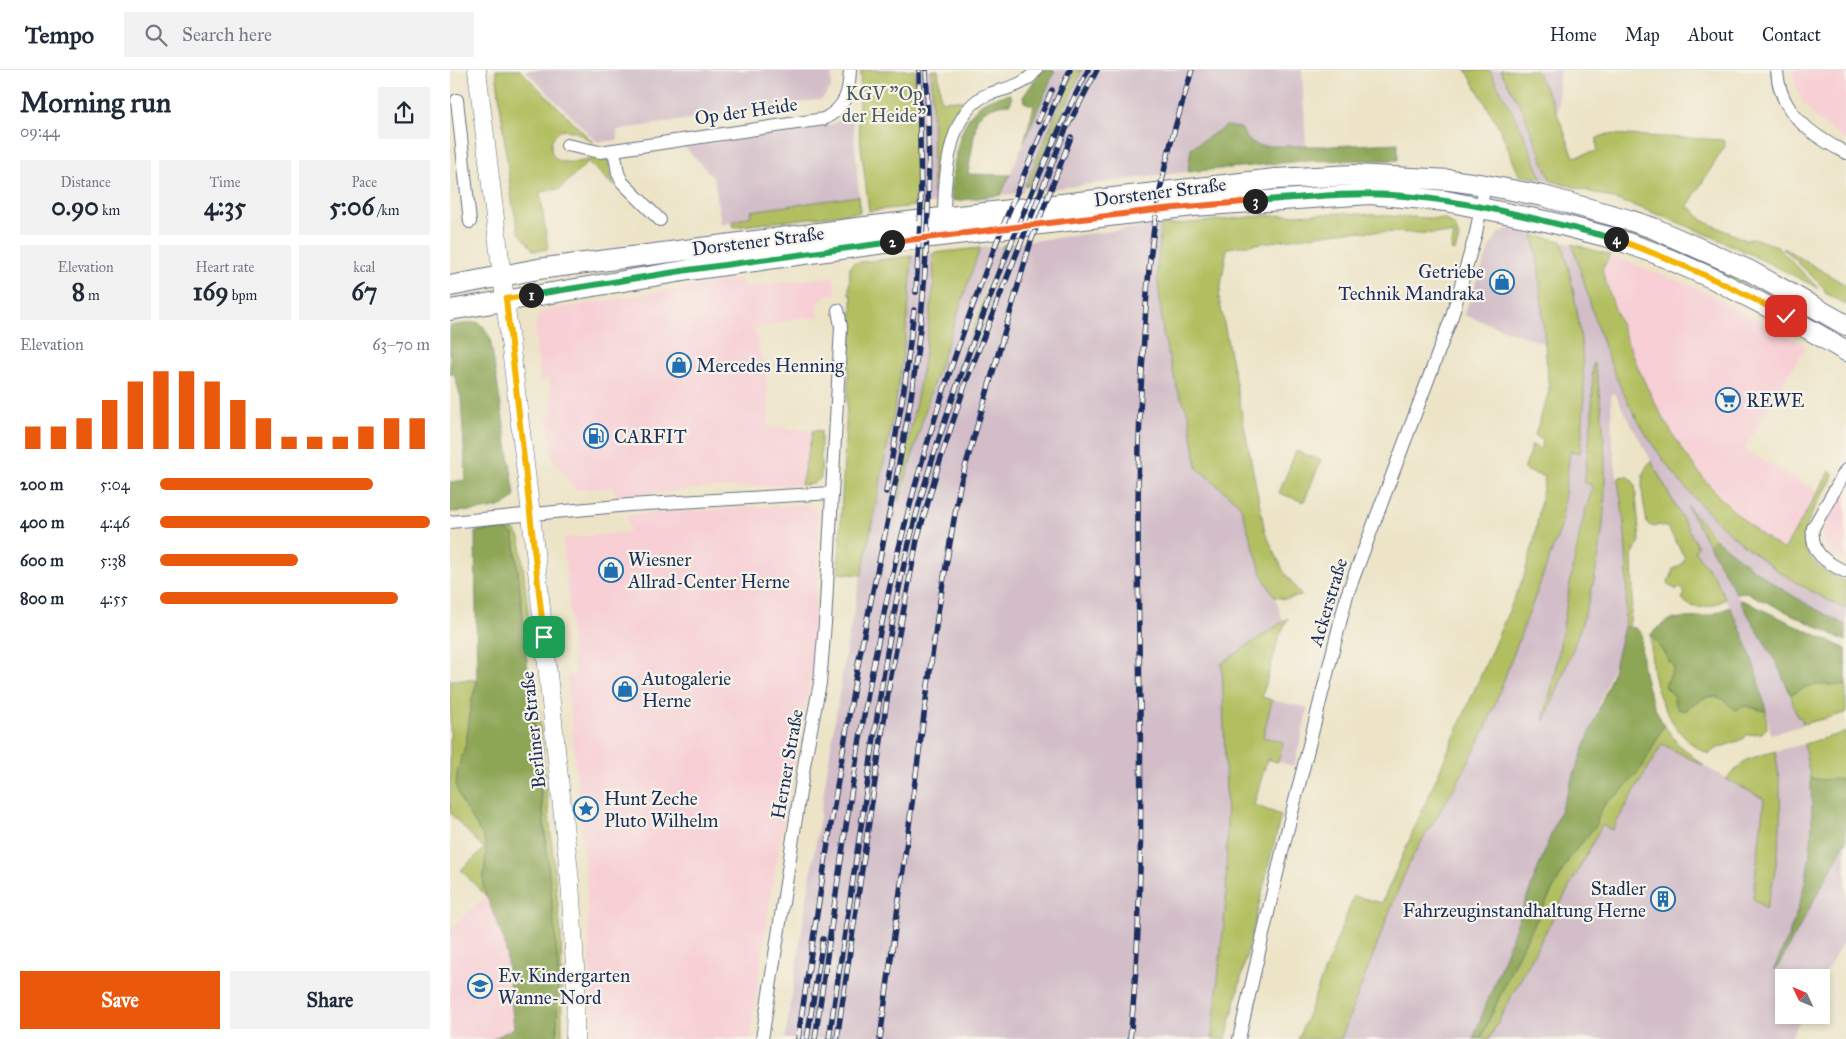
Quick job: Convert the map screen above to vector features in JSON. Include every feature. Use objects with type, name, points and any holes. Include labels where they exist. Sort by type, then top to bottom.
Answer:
[{"type":"main road","name":"Berliner Straße","points":[[478,70],[531,514],[570,881],[576,984],[575,1039]]},
{"type":"main road","name":"Dorstener Straße","points":[[450,286],[503,274],[944,218],[1275,179],[1354,174],[1450,180],[1484,185],[1564,201],[1653,228],[1758,276],[1846,324]]},
{"type":"main road","name":"Dorstener Straße","points":[[450,310],[506,299],[772,258],[1228,202],[1370,194],[1446,201],[1550,222],[1654,253],[1707,275],[1786,316],[1846,351]]},
{"type":"street","name":"Op der Heide","points":[[567,145],[600,152],[824,119],[834,114],[846,99],[849,91],[850,70]]},
{"type":"street","points":[[944,218],[944,186],[960,120],[980,99],[1024,82],[1036,70]]},
{"type":"street","points":[[1777,70],[1781,95],[1797,119],[1816,136],[1846,153]]},
{"type":"street","points":[[457,100],[455,137],[470,222]]},
{"type":"street","points":[[614,150],[618,173],[622,182],[660,220]]},
{"type":"street","name":"Ackerstraße","points":[[1239,1039],[1282,852],[1347,595],[1452,316],[1482,208],[1484,185]]},
{"type":"street","name":"Herner Straße","points":[[762,1039],[805,760],[820,683],[841,327],[838,310]]},
{"type":"street","points":[[1846,470],[1813,528],[1812,537],[1819,556],[1828,564],[1846,572]]},
{"type":"street","points":[[450,522],[635,505],[832,493]]},
{"type":"shaded area","points":[[525,70],[832,70],[831,88],[822,99],[617,130],[618,140],[600,142],[596,141]]},
{"type":"shaded area","points":[[915,70],[932,70],[934,193],[951,129],[939,198],[936,198],[936,203],[915,206],[916,181],[918,181]]},
{"type":"shaded area","points":[[1056,70],[1075,70],[1022,193],[1001,195]]},
{"type":"shaded area","points":[[1082,70],[1302,70],[1306,146],[1259,146],[1247,139],[1241,128],[1226,126],[1191,148],[1188,172],[1026,192]]},
{"type":"shaded area","points":[[1489,70],[1500,70],[1508,84],[1535,138],[1551,181],[1542,179],[1522,130]]},
{"type":"shaded area","points":[[1535,70],[1559,70],[1558,114],[1553,103]]},
{"type":"shaded area","points":[[1792,70],[1846,70],[1846,140],[1820,122],[1805,105],[1799,94]]},
{"type":"shaded area","points":[[852,110],[859,196],[751,211],[752,216],[721,225],[714,178],[685,147],[834,124]]},
{"type":"shaded area","points":[[1161,225],[1157,269],[1163,334],[1178,391],[1189,415],[1197,468],[1240,505],[1263,577],[1275,597],[1283,621],[1223,663],[1227,824],[1226,901],[1212,1039],[785,1039],[846,650],[899,382],[908,321],[912,256],[933,253],[934,270],[923,366],[897,501],[899,502],[931,391],[980,248],[1003,245],[983,293],[961,361],[989,294],[1006,244]]},
{"type":"shaded area","points":[[1507,229],[1533,235],[1538,261],[1546,344],[1464,315],[1489,249],[1498,234]]},
{"type":"shaded area","points":[[1562,241],[1572,244],[1595,321],[1612,369],[1626,399],[1686,487],[1724,527],[1756,555],[1807,590],[1846,609],[1846,625],[1790,596],[1739,560],[1689,509],[1777,664],[1797,717],[1801,716],[1803,724],[1800,726],[1771,734],[1761,685],[1734,615],[1715,578],[1695,551],[1698,547],[1615,394],[1611,393],[1612,440],[1627,549],[1628,593],[1623,638],[1560,815],[1473,1039],[1341,1039],[1399,887],[1413,856],[1459,780],[1486,728],[1561,527],[1570,450],[1580,453],[1583,429],[1584,366],[1570,274]],"holes":[[[1594,363],[1605,461],[1600,549],[1592,590],[1578,633],[1544,721],[1561,641],[1575,547],[1593,486],[1584,482],[1592,417]]]},
{"type":"shaded area","points":[[1610,255],[1696,288],[1806,346],[1744,450],[1818,491],[1784,550],[1751,527],[1703,479],[1657,409],[1638,370],[1602,270]]},
{"type":"shaded area","points":[[833,277],[837,293],[826,295],[820,301],[817,309],[820,318],[800,317],[754,329],[767,382],[769,428],[813,430],[801,485],[710,488],[616,496],[613,487],[576,490],[552,457],[548,415],[553,415],[549,379],[540,380],[535,332],[537,318],[542,311],[741,279],[743,287]]},
{"type":"shaded area","points":[[1846,490],[1846,561],[1828,551],[1822,535],[1827,521]]},
{"type":"shaded area","points":[[805,504],[815,508],[819,516],[812,667],[772,886],[750,1039],[594,1039],[586,878],[567,677],[575,676],[563,538],[629,532],[628,515]]},
{"type":"shaded area","points":[[1272,700],[1308,708],[1294,766],[1278,762],[1283,742],[1263,737]]},
{"type":"shaded area","points":[[1662,743],[1764,799],[1753,898],[1766,909],[1780,829],[1780,783],[1775,751],[1804,744],[1812,803],[1809,868],[1799,909],[1775,969],[1775,1024],[1798,1024],[1790,1039],[1489,1039],[1602,824],[1612,829]]},
{"type":"shaded area","points":[[1846,841],[1846,936],[1828,969],[1777,969]]},
{"type":"shaded area","name":"Ev. Kindergarten Wanne-Nord","points":[[486,896],[495,912],[505,943],[514,1028],[493,1039],[450,1039],[450,929]]},
{"type":"green space","points":[[496,70],[520,70],[594,143],[574,131],[562,130],[554,136],[551,143],[552,154],[556,159],[563,162],[571,162],[604,157],[608,160],[614,186],[588,162],[560,189],[540,192],[548,249],[534,251],[519,232],[512,202]]},
{"type":"green space","name":"KGV \"Op der Heide\"","points":[[861,70],[915,70],[918,181],[916,182],[915,206],[869,211],[858,122]]},
{"type":"green space","points":[[932,70],[938,70],[941,101],[959,100],[966,104],[950,129],[936,194],[933,193]]},
{"type":"green space","points":[[1042,70],[1055,70],[1024,142],[1034,106],[1024,102],[1023,97]]},
{"type":"green space","points":[[1075,70],[1082,70],[1029,185],[1025,186]]},
{"type":"green space","points":[[1466,70],[1489,70],[1522,130],[1542,179],[1519,175],[1500,129]]},
{"type":"green space","points":[[1500,70],[1535,70],[1553,103],[1574,157],[1597,151],[1597,138],[1608,134],[1724,140],[1725,146],[1687,207],[1694,210],[1702,220],[1745,240],[1753,238],[1777,246],[1818,288],[1688,226],[1621,201],[1551,181],[1522,109]]},
{"type":"green space","points":[[1010,94],[1012,99],[1010,104],[992,108],[977,118],[968,174],[1010,175],[1001,195],[955,201],[952,199],[950,191],[959,142],[968,120],[984,102]]},
{"type":"green space","points":[[1226,126],[1241,128],[1247,139],[1259,146],[1330,146],[1398,143],[1398,160],[1302,161],[1188,172],[1191,148]]},
{"type":"green space","points":[[859,196],[860,212],[734,227],[732,222],[751,216],[751,211]]},
{"type":"green space","points":[[1343,213],[1444,219],[1455,226],[1459,238],[1455,251],[1451,250],[1454,234],[1347,231],[1227,248],[1219,298],[1265,532],[1284,572],[1302,596],[1285,599],[1275,597],[1263,577],[1240,505],[1197,468],[1189,415],[1178,391],[1163,334],[1157,269],[1161,226],[1260,216]]},
{"type":"green space","points":[[1568,215],[1640,232],[1725,267],[1846,333],[1846,337],[1817,319],[1772,299],[1570,219]]},
{"type":"green space","points":[[1533,235],[1562,241],[1574,294],[1582,346],[1584,399],[1580,453],[1570,451],[1561,527],[1486,728],[1459,780],[1413,856],[1399,887],[1341,1039],[1298,1039],[1354,896],[1382,903],[1524,576],[1534,541],[1545,477],[1524,470],[1532,445],[1540,449],[1543,441],[1535,435],[1549,391],[1538,261]]},
{"type":"green space","points":[[1006,244],[989,294],[957,372],[1003,245]]},
{"type":"green space","points":[[1572,244],[1610,255],[1602,270],[1631,351],[1648,390],[1669,428],[1692,463],[1719,496],[1749,525],[1784,550],[1830,471],[1833,473],[1830,482],[1812,513],[1804,538],[1805,548],[1810,557],[1830,574],[1846,582],[1846,609],[1808,590],[1772,567],[1738,540],[1707,511],[1678,479],[1653,445],[1631,408],[1613,370],[1596,323]]},
{"type":"green space","points":[[1782,247],[1846,285],[1846,305],[1825,293],[1824,288]]},
{"type":"green space","points":[[980,248],[931,391],[899,502],[897,501],[923,366],[934,281],[933,253]]},
{"type":"green space","points":[[912,256],[910,296],[900,376],[862,575],[838,573],[852,310],[852,296],[849,295],[850,267],[853,263]]},
{"type":"green space","points":[[477,322],[484,327],[490,338],[515,495],[511,501],[496,508],[450,512],[450,482],[466,480],[461,398],[454,374],[450,374],[450,326]]},
{"type":"green space","points":[[1593,363],[1598,383],[1605,453],[1605,500],[1600,546],[1591,592],[1581,625],[1545,721],[1543,720],[1557,662],[1577,544],[1593,486],[1584,482],[1592,417]]},
{"type":"green space","points":[[813,430],[821,431],[821,478],[813,484],[801,485]]},
{"type":"green space","points":[[1296,451],[1321,460],[1304,502],[1279,493]]},
{"type":"green space","points":[[1651,461],[1698,547],[1695,551],[1715,578],[1726,599],[1709,606],[1691,606],[1682,598],[1685,594],[1682,588],[1675,589],[1669,585],[1668,580],[1671,578],[1673,569],[1682,564],[1685,558],[1668,528],[1659,525],[1654,527],[1647,524],[1642,483],[1643,474]]},
{"type":"green space","points":[[1626,476],[1635,485],[1640,541],[1632,555],[1633,596],[1629,628],[1624,627],[1627,590],[1626,554],[1618,480],[1620,477]]},
{"type":"green space","points":[[1687,506],[1715,538],[1709,545]]},
{"type":"green space","points":[[506,527],[515,531],[520,538],[530,630],[525,631],[514,535],[504,529],[478,532],[478,530]]},
{"type":"green space","points":[[504,529],[514,535],[555,931],[558,970],[557,1039],[493,1039],[514,1028],[505,943],[483,887],[486,849],[483,836],[463,805],[456,787],[457,771],[466,744],[472,699],[477,686],[475,532]]},
{"type":"green space","points":[[1715,538],[1778,586],[1846,625],[1846,641],[1746,592],[1736,593],[1709,545]]},
{"type":"green space","points":[[1742,600],[1846,649],[1846,686],[1813,685],[1790,694],[1777,664],[1740,601]]},
{"type":"green space","points":[[1730,607],[1742,632],[1751,658],[1766,711],[1745,706],[1735,710],[1718,697],[1708,697],[1698,701],[1685,711],[1678,709],[1674,696],[1665,686],[1674,668],[1651,634],[1669,620],[1704,616]]},
{"type":"green space","points":[[1288,618],[1279,637],[1262,697],[1272,700],[1263,737],[1283,742],[1278,762],[1267,759],[1254,805],[1281,815],[1226,1039],[1212,1039],[1226,901],[1227,824],[1222,663]]},
{"type":"green space","points":[[1624,627],[1636,628],[1642,634],[1643,670],[1653,704],[1664,725],[1643,766],[1619,794],[1606,802],[1598,817],[1597,824],[1570,857],[1516,959],[1481,1039],[1473,1039],[1612,675]]},
{"type":"green space","points":[[1651,634],[1674,668],[1665,686],[1686,711],[1703,699],[1718,697],[1725,700],[1735,710],[1745,706],[1766,711],[1767,728],[1762,733],[1747,735],[1709,754],[1687,740],[1670,717],[1658,691],[1652,665]]},
{"type":"green space","points":[[535,674],[561,936],[562,1039],[557,1039],[558,970],[530,675]]},
{"type":"green space","points":[[450,680],[477,680],[472,699],[466,744],[457,771],[476,826],[483,836],[487,860],[483,878],[486,896],[461,870],[484,849],[450,813]]},
{"type":"green space","points":[[1829,683],[1846,686],[1846,713],[1803,724],[1801,717],[1797,717],[1790,694],[1809,686]]},
{"type":"green space","points":[[1664,725],[1677,743],[1704,766],[1662,744],[1612,830],[1602,825],[1489,1039],[1481,1039],[1516,959],[1570,857],[1597,824],[1598,817],[1606,802],[1619,794],[1643,766]]},
{"type":"green space","points":[[1846,732],[1846,779],[1844,781],[1820,781],[1810,777],[1804,744]]},
{"type":"green space","points":[[1775,751],[1780,791],[1780,831],[1775,870],[1766,909],[1753,898],[1764,799],[1726,779],[1746,760]]},
{"type":"green space","points":[[1810,777],[1814,779],[1844,781],[1846,779],[1846,841],[1775,970],[1774,969],[1785,945],[1801,899],[1810,853],[1812,804]]},
{"type":"railway","points":[[916,292],[921,205],[919,70]]},
{"type":"railway","points":[[798,1039],[826,852],[850,712],[913,384],[922,306],[927,227],[929,149],[926,70]]},
{"type":"railway","points":[[815,1039],[852,786],[874,661],[902,536],[935,416],[975,299],[1020,183],[1070,70]]},
{"type":"railway","points":[[829,1039],[887,656],[897,597],[910,539],[928,473],[949,408],[997,279],[1051,147],[1088,70]]},
{"type":"railway","points":[[837,1039],[889,686],[917,540],[938,467],[967,379],[1065,131],[1097,70]]},
{"type":"railway","points":[[1130,1039],[1137,953],[1140,868],[1141,782],[1138,525],[1139,440],[1145,316],[1152,241],[1164,169],[1192,70]]},
{"type":"railway","points":[[1038,122],[1052,90]]},
{"type":"railway","points":[[880,1039],[938,612],[960,485],[1031,241],[1071,137]]},
{"type":"railway","points":[[886,492],[905,383],[914,310]]},
{"type":"railway","points":[[807,1039],[823,939]]},
{"type":"place","name":"Getriebe Technik Mandraka","points":[[1502,282]]},
{"type":"place","name":"Mercedes Henning","points":[[679,365]]},
{"type":"place","name":"REWE","points":[[1728,400]]},
{"type":"place","name":"CARFIT","points":[[596,436]]},
{"type":"place","name":"Wiesner Allrad-Center Herne","points":[[611,570]]},
{"type":"place","name":"Autogalerie Herne","points":[[625,689]]},
{"type":"place","name":"Hunt Zeche Pluto Wilhelm","points":[[586,809]]},
{"type":"place","name":"Stadler Fahrzeuginstandhaltung Herne","points":[[1663,899]]},
{"type":"place","name":"Ev. Kindergarten Wanne-Nord","points":[[480,986]]},
{"type":"route","points":[[544,637],[506,299],[754,260],[906,240],[1164,209],[1236,202],[1370,194],[1446,201],[1550,222],[1616,239],[1714,279],[1786,316]]}]
